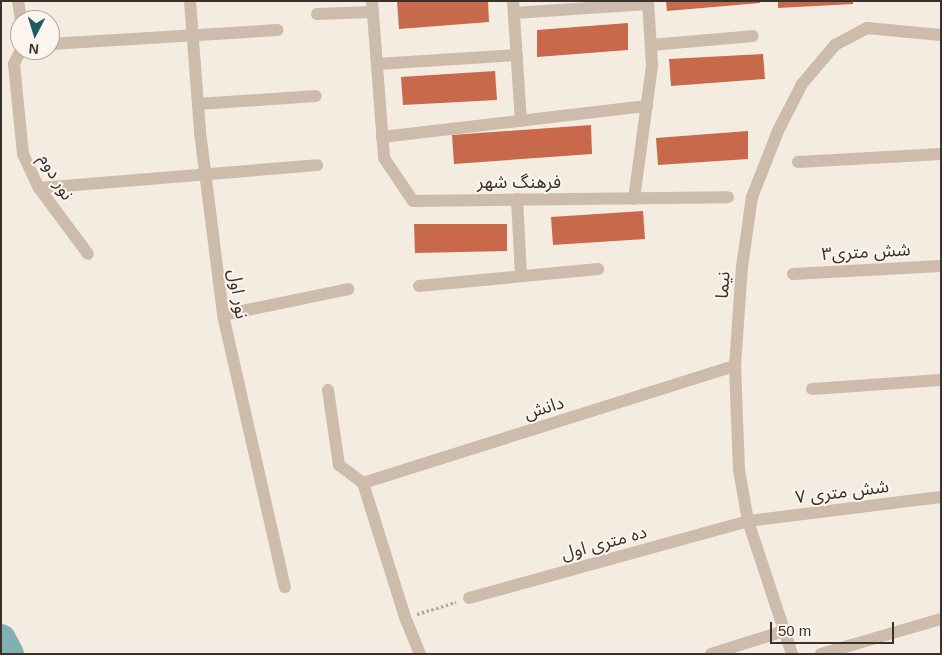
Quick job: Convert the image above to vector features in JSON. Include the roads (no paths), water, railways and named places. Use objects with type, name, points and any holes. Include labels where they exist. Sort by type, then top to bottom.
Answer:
[{"type":"street","name":"نور اول","points":[[190,1],[205,173],[223,314],[285,587]]},
{"type":"street","points":[[521,121],[514,7],[648,2],[652,65],[634,199]]},
{"type":"street","points":[[317,14],[373,7]]},
{"type":"street","name":"فرهنگ شهر","points":[[373,7],[384,158],[413,200],[728,197]]},
{"type":"street","name":"نیما","points":[[792,654],[748,522],[739,470],[735,366],[742,267],[752,197],[778,131],[802,84],[835,45],[867,28],[941,35]]},
{"type":"street","points":[[60,43],[278,30]]},
{"type":"street","points":[[651,45],[753,36]]},
{"type":"street","points":[[377,64],[517,55]]},
{"type":"street","name":"نور دوم","points":[[16,60],[14,64],[22,154],[39,188],[88,254]]},
{"type":"street","points":[[198,104],[316,96]]},
{"type":"street","points":[[382,136],[647,106]]},
{"type":"street","points":[[798,162],[941,154]]},
{"type":"street","points":[[39,188],[318,165]]},
{"type":"street","points":[[517,199],[521,276]]},
{"type":"street","name":"شش متری۳","points":[[793,274],[941,266]]},
{"type":"street","points":[[419,286],[598,269]]},
{"type":"street","points":[[223,314],[348,289]]},
{"type":"street","name":"دانش","points":[[363,483],[735,366]]},
{"type":"street","points":[[812,389],[941,380]]},
{"type":"street","points":[[328,390],[339,465],[363,483],[404,617],[420,654]]},
{"type":"street","name":"۷ شش متری","points":[[748,522],[941,497]]},
{"type":"street","name":"ده متری اول","points":[[469,598],[748,522]]},
{"type":"street","points":[[821,654],[941,618]]},
{"type":"street","points":[[711,654],[784,631]]},
{"type":"waterway","points":[[1,639],[9,654]]}]
